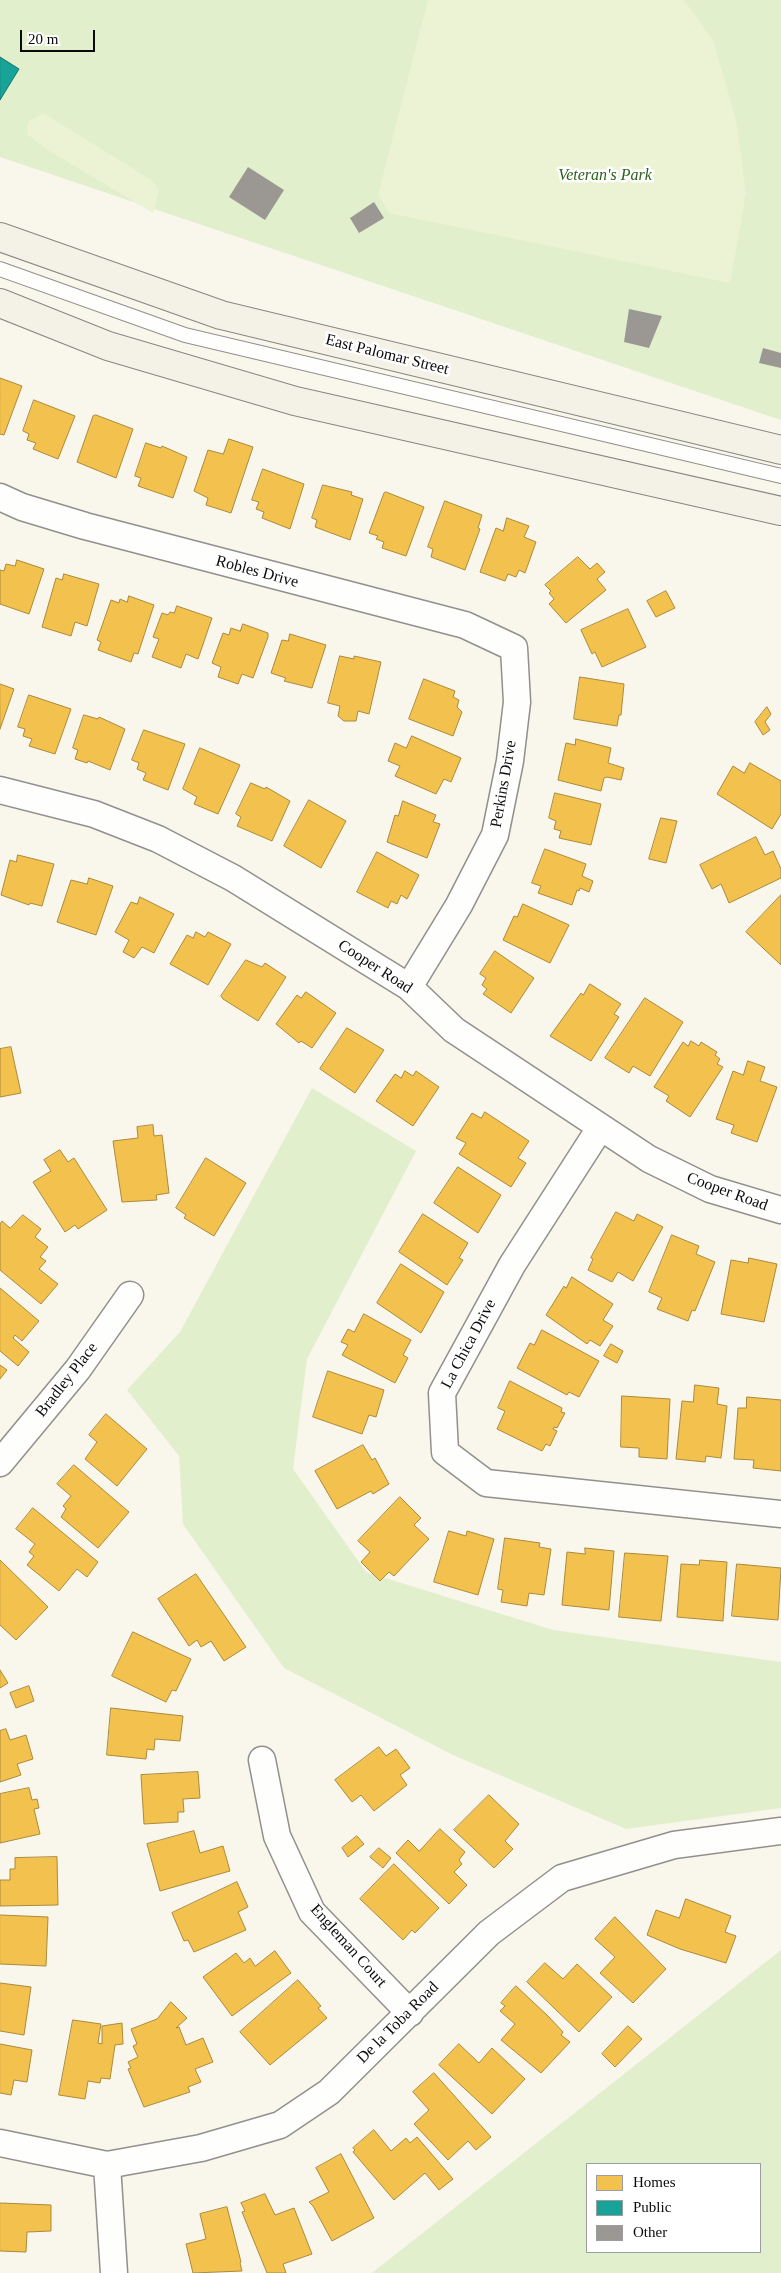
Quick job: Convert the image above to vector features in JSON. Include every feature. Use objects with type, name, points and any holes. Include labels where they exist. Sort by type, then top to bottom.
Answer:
[{"type":"main road","name":"East Palomar Street","points":[[0,237],[221,315],[781,450]]},
{"type":"main road","points":[[0,303],[108,346],[295,401],[781,511]]},
{"type":"street","name":"Robles Drive","points":[[0,498],[22,507],[85,526],[464,625],[514,648]]},
{"type":"street","name":"Perkins Drive","points":[[409,987],[458,905],[495,835],[510,761],[517,702],[514,648]]},
{"type":"street","name":"Cooper Road","points":[[0,790],[94,814],[158,839],[233,878],[409,987],[454,1030],[649,1159],[710,1190],[781,1210]]},
{"type":"street","name":"La Chica Drive","points":[[600,1128],[512,1265],[442,1393],[445,1452],[486,1483],[781,1514]]},
{"type":"street","name":"Bradley Place","points":[[0,1463],[78,1369],[130,1295]]},
{"type":"street","name":"Engleman Court","points":[[262,1760],[277,1836],[312,1912],[410,2013]]},
{"type":"street","name":"De la Toba Road","points":[[0,2143],[108,2165],[201,2148],[280,2125],[329,2092],[489,1932],[562,1878],[674,1844],[781,1831]]},
{"type":"street","points":[[108,2165],[114,2273]]},
{"type":"lane","points":[[0,270],[71,297],[186,335],[781,476]]},
{"type":"green space","name":"Veteran's Park","points":[[0,0],[781,0],[781,420],[0,157]]},
{"type":"green space","points":[[428,0],[684,0],[713,40],[736,120],[746,193],[730,283],[389,213],[378,195]]},
{"type":"green space","points":[[43,113],[153,181],[159,190],[153,213],[48,150],[27,134],[28,122]]},
{"type":"green space","points":[[312,1088],[416,1151],[307,1359],[293,1469],[366,1572],[553,1630],[781,1662],[781,1808],[626,1829],[453,1755],[284,1668],[183,1524],[179,1456],[127,1390],[180,1332]]},
{"type":"green space","points":[[781,1950],[781,2273],[372,2273]]},
{"type":"building: Homes","points":[[0,378],[22,386],[4,435],[0,434]]},
{"type":"building: Homes","points":[[34,400],[75,416],[58,459],[33,449],[36,443],[27,440],[29,434],[23,431]]},
{"type":"building: Homes","points":[[96,415],[133,429],[116,478],[77,462],[93,416]]},
{"type":"building: Homes","points":[[229,439],[253,447],[231,513],[206,505],[208,498],[194,491],[208,450],[223,454]]},
{"type":"building: Homes","points":[[146,443],[161,448],[162,446],[187,457],[173,498],[138,486],[141,478],[135,476]]},
{"type":"building: Homes","points":[[263,469],[304,484],[290,529],[262,518],[264,512],[256,509],[259,502],[252,500]]},
{"type":"building: Homes","points":[[323,485],[352,492],[351,495],[363,499],[350,540],[315,527],[317,520],[312,518]]},
{"type":"building: Homes","points":[[386,492],[424,507],[406,556],[382,548],[384,542],[376,539],[378,536],[369,533]]},
{"type":"building: Homes","points":[[445,501],[482,515],[478,528],[480,529],[465,570],[431,557],[433,549],[428,547]]},
{"type":"building: Homes","points":[[507,518],[529,526],[524,537],[536,542],[525,573],[519,570],[516,577],[508,574],[505,581],[480,572],[496,528],[503,531]]},
{"type":"building: Homes","points":[[578,557],[590,569],[597,563],[605,572],[597,579],[606,590],[566,623],[549,604],[554,599],[549,593],[551,591],[545,585]]},
{"type":"building: Homes","points":[[17,560],[44,569],[29,614],[0,604],[0,570],[4,571],[6,564],[15,566]]},
{"type":"building: Homes","points":[[64,574],[99,584],[87,626],[75,622],[71,636],[42,627],[56,578],[62,580]]},
{"type":"building: Homes","points":[[666,591],[675,608],[656,617],[647,601]]},
{"type":"building: Homes","points":[[129,596],[154,605],[138,654],[134,653],[131,662],[98,650],[101,642],[97,640],[111,600],[119,603],[120,599],[127,602]]},
{"type":"building: Homes","points":[[177,606],[212,618],[198,659],[186,654],[181,668],[152,657],[159,639],[153,637],[162,613],[168,615],[170,612],[174,613]]},
{"type":"building: Homes","points":[[628,609],[646,647],[602,667],[595,652],[592,654],[581,630]]},
{"type":"building: Homes","points":[[243,624],[268,633],[268,637],[253,678],[242,674],[238,684],[218,677],[221,667],[212,663],[223,633],[229,635],[231,628],[240,631]]},
{"type":"building: Homes","points":[[290,634],[326,645],[312,688],[284,681],[286,678],[271,673],[282,640],[288,641]]},
{"type":"building: Homes","points":[[340,656],[354,659],[354,656],[381,662],[369,714],[358,711],[356,721],[344,721],[338,716],[340,706],[328,703]]},
{"type":"building: Homes","points":[[580,677],[624,684],[621,715],[619,715],[617,726],[574,719]]},
{"type":"building: Homes","points":[[424,679],[455,691],[453,697],[459,700],[457,707],[462,712],[453,736],[409,719]]},
{"type":"building: Homes","points":[[0,684],[14,689],[0,729]]},
{"type":"building: Homes","points":[[29,695],[71,709],[55,754],[29,746],[32,739],[23,736],[25,729],[18,727]]},
{"type":"building: Homes","points":[[767,707],[771,714],[765,722],[770,730],[763,735],[755,722]]},
{"type":"building: Homes","points":[[84,715],[98,719],[99,717],[125,729],[110,770],[88,761],[87,763],[75,759],[78,750],[73,748]]},
{"type":"building: Homes","points":[[144,730],[185,744],[168,790],[143,780],[146,773],[137,769],[139,763],[132,760]]},
{"type":"building: Homes","points":[[412,736],[461,758],[451,782],[444,779],[436,794],[395,776],[400,766],[388,761],[395,743],[406,748]]},
{"type":"building: Homes","points":[[576,739],[611,748],[608,763],[624,768],[621,780],[604,778],[601,791],[558,780],[566,743],[575,745]]},
{"type":"building: Homes","points":[[200,748],[240,765],[218,814],[194,804],[197,797],[183,789]]},
{"type":"building: Homes","points":[[750,763],[781,781],[781,814],[772,829],[717,794],[733,766],[744,773]]},
{"type":"building: Homes","points":[[251,783],[265,789],[266,787],[290,801],[272,841],[237,826],[241,817],[236,814]]},
{"type":"building: Homes","points":[[555,793],[601,804],[591,845],[559,838],[561,831],[554,829],[556,821],[549,818]]},
{"type":"building: Homes","points":[[309,800],[346,821],[321,868],[284,846]]},
{"type":"building: Homes","points":[[403,801],[436,815],[433,822],[440,824],[427,858],[387,842],[395,815],[398,816]]},
{"type":"building: Homes","points":[[661,818],[677,821],[666,863],[649,859]]},
{"type":"building: Homes","points":[[756,837],[765,855],[773,851],[781,869],[781,878],[729,903],[721,884],[712,889],[700,865]]},
{"type":"building: Homes","points":[[545,849],[586,864],[582,876],[593,881],[589,892],[580,888],[579,891],[577,890],[572,905],[538,893],[541,886],[532,883]]},
{"type":"building: Homes","points":[[377,852],[419,875],[407,899],[401,895],[397,904],[391,901],[388,908],[357,892]]},
{"type":"building: Homes","points":[[18,855],[54,864],[42,906],[30,903],[29,905],[1,895],[10,860],[16,862]]},
{"type":"building: Homes","points":[[89,878],[113,886],[96,935],[57,922],[71,880],[87,884]]},
{"type":"building: Homes","points":[[781,895],[781,965],[746,932]]},
{"type":"building: Homes","points":[[140,897],[174,914],[154,953],[142,947],[134,958],[123,952],[129,940],[115,932],[131,902],[137,904]]},
{"type":"building: Homes","points":[[523,904],[569,925],[550,963],[503,940],[514,916],[517,917]]},
{"type":"building: Homes","points":[[196,932],[205,937],[208,932],[231,944],[208,985],[170,964],[187,935],[193,938]]},
{"type":"building: Homes","points":[[495,951],[534,978],[511,1013],[483,994],[487,989],[482,985],[486,978],[480,974]]},
{"type":"building: Homes","points":[[246,960],[262,967],[265,963],[286,977],[258,1021],[221,996]]},
{"type":"building: Homes","points":[[590,984],[621,1004],[614,1014],[619,1017],[591,1061],[550,1036],[581,993],[583,995]]},
{"type":"building: Homes","points":[[306,992],[336,1013],[312,1048],[301,1041],[299,1043],[276,1024],[297,995],[301,998]]},
{"type":"building: Homes","points":[[645,998],[683,1022],[650,1076],[633,1066],[629,1073],[605,1058]]},
{"type":"building: Homes","points":[[347,1028],[384,1050],[355,1093],[320,1069]]},
{"type":"building: Homes","points":[[691,1041],[699,1046],[701,1042],[717,1052],[715,1055],[720,1059],[717,1064],[723,1067],[690,1117],[666,1101],[669,1096],[654,1087],[683,1042],[688,1046]]},
{"type":"building: Homes","points":[[11,1047],[21,1093],[0,1097],[0,1049]]},
{"type":"building: Homes","points":[[748,1061],[765,1067],[760,1081],[777,1087],[757,1142],[731,1133],[734,1125],[716,1119],[733,1071],[743,1075]]},
{"type":"building: Homes","points":[[405,1071],[413,1076],[416,1071],[439,1087],[413,1126],[376,1101],[395,1074],[401,1078]]},
{"type":"building: Homes","points":[[485,1112],[529,1141],[518,1158],[526,1163],[511,1187],[459,1154],[466,1143],[456,1138],[472,1113],[481,1118]]},
{"type":"building: Homes","points":[[153,1125],[154,1136],[162,1135],[169,1193],[156,1195],[157,1200],[122,1202],[113,1141],[138,1138],[137,1127]]},
{"type":"building: Homes","points":[[60,1150],[68,1162],[74,1158],[107,1210],[78,1229],[75,1225],[65,1232],[33,1182],[51,1171],[44,1160]]},
{"type":"building: Homes","points":[[206,1158],[246,1183],[214,1236],[184,1218],[186,1215],[176,1208]]},
{"type":"building: Homes","points":[[458,1167],[501,1195],[478,1233],[434,1203]]},
{"type":"building: Homes","points":[[616,1212],[634,1221],[637,1214],[663,1227],[633,1281],[618,1272],[612,1282],[588,1270],[593,1259],[591,1258]]},
{"type":"building: Homes","points":[[423,1214],[468,1243],[459,1258],[463,1260],[447,1285],[399,1252]]},
{"type":"building: Homes","points":[[23,1215],[41,1229],[35,1237],[48,1247],[40,1257],[46,1261],[39,1269],[58,1284],[41,1304],[0,1270],[0,1224],[2,1221],[10,1228]]},
{"type":"building: Homes","points":[[672,1235],[699,1246],[696,1254],[715,1262],[695,1311],[692,1310],[688,1321],[657,1309],[662,1298],[649,1292]]},
{"type":"building: Homes","points":[[749,1258],[777,1264],[764,1322],[721,1314],[731,1260],[748,1263]]},
{"type":"building: Homes","points":[[401,1264],[444,1292],[421,1333],[377,1303]]},
{"type":"building: Homes","points":[[572,1277],[613,1304],[603,1320],[613,1326],[600,1346],[590,1340],[587,1344],[546,1315],[564,1286],[566,1288]]},
{"type":"building: Homes","points":[[0,1288],[39,1321],[22,1341],[15,1335],[13,1338],[29,1352],[18,1366],[0,1351]]},
{"type":"building: Homes","points":[[364,1314],[411,1340],[403,1355],[408,1358],[395,1383],[342,1355],[348,1345],[341,1342],[348,1329],[354,1332]]},
{"type":"building: Homes","points":[[542,1330],[599,1361],[579,1397],[569,1392],[567,1395],[517,1368],[530,1343],[534,1345]]},
{"type":"building: Homes","points":[[611,1344],[623,1351],[617,1363],[604,1356]]},
{"type":"building: Homes","points":[[0,1365],[7,1370],[0,1379]]},
{"type":"building: Homes","points":[[328,1371],[384,1390],[376,1417],[369,1415],[362,1434],[313,1417]]},
{"type":"building: Homes","points":[[510,1381],[562,1408],[561,1412],[565,1413],[557,1428],[554,1427],[553,1429],[557,1431],[550,1446],[546,1444],[542,1451],[497,1429],[505,1411],[498,1408]]},
{"type":"building: Homes","points":[[695,1385],[719,1388],[717,1404],[727,1406],[721,1458],[706,1456],[705,1462],[676,1459],[682,1401],[693,1402]]},
{"type":"building: Homes","points":[[622,1396],[670,1399],[667,1459],[639,1457],[639,1448],[621,1447]]},
{"type":"building: Homes","points":[[747,1397],[781,1400],[781,1471],[753,1468],[754,1460],[734,1459],[738,1408],[746,1408]]},
{"type":"building: Homes","points":[[106,1414],[147,1449],[117,1486],[85,1459],[97,1442],[89,1435]]},
{"type":"building: Homes","points":[[363,1445],[372,1460],[375,1458],[389,1484],[373,1494],[371,1491],[337,1509],[315,1471]]},
{"type":"building: Homes","points":[[74,1465],[129,1512],[98,1548],[61,1517],[66,1509],[63,1506],[71,1496],[57,1484]]},
{"type":"building: Homes","points":[[400,1497],[421,1518],[414,1525],[429,1539],[394,1576],[389,1572],[380,1581],[361,1562],[370,1552],[358,1541]]},
{"type":"building: Homes","points":[[33,1508],[98,1562],[87,1577],[77,1569],[59,1591],[27,1565],[34,1556],[29,1552],[35,1544],[16,1529]]},
{"type":"building: Homes","points":[[449,1531],[466,1536],[467,1531],[494,1539],[478,1595],[434,1582]]},
{"type":"building: Homes","points":[[505,1538],[540,1543],[539,1547],[551,1549],[544,1595],[529,1593],[527,1606],[501,1602],[503,1590],[498,1589]]},
{"type":"building: Homes","points":[[585,1548],[614,1551],[609,1610],[562,1605],[567,1552],[585,1554]]},
{"type":"building: Homes","points":[[625,1553],[668,1556],[661,1621],[619,1617]]},
{"type":"building: Homes","points":[[0,1560],[48,1607],[16,1640],[0,1625]]},
{"type":"building: Homes","points":[[700,1560],[727,1562],[723,1621],[677,1617],[681,1564],[699,1565]]},
{"type":"building: Homes","points":[[737,1564],[781,1568],[778,1620],[732,1616]]},
{"type":"building: Homes","points":[[196,1574],[246,1647],[224,1661],[211,1641],[201,1647],[197,1640],[189,1646],[158,1599]]},
{"type":"building: Homes","points":[[133,1632],[191,1659],[176,1691],[172,1690],[166,1702],[112,1676]]},
{"type":"building: Homes","points":[[0,1670],[8,1683],[0,1688]]},
{"type":"building: Homes","points":[[29,1686],[34,1701],[16,1708],[10,1693]]},
{"type":"building: Homes","points":[[111,1708],[183,1716],[180,1741],[155,1739],[154,1750],[147,1749],[146,1759],[107,1755]]},
{"type":"building: Homes","points":[[6,1729],[10,1740],[26,1735],[33,1759],[17,1764],[21,1775],[0,1782],[0,1731]]},
{"type":"building: Homes","points":[[379,1747],[386,1756],[396,1749],[410,1768],[400,1775],[407,1785],[374,1811],[361,1795],[352,1802],[335,1780]]},
{"type":"building: Homes","points":[[198,1772],[200,1798],[183,1799],[184,1812],[178,1812],[178,1822],[144,1824],[141,1775]]},
{"type":"building: Homes","points":[[29,1788],[32,1800],[37,1799],[39,1808],[34,1809],[40,1834],[0,1843],[0,1794]]},
{"type":"building: Homes","points":[[489,1795],[519,1824],[505,1841],[513,1849],[494,1868],[454,1830]]},
{"type":"building: Homes","points":[[440,1829],[465,1852],[459,1860],[462,1864],[454,1872],[467,1885],[449,1904],[396,1853],[408,1840],[419,1851]]},
{"type":"building: Homes","points":[[194,1831],[200,1853],[223,1846],[230,1871],[160,1891],[147,1844]]},
{"type":"building: Homes","points":[[357,1836],[364,1844],[348,1857],[342,1848]]},
{"type":"building: Homes","points":[[379,1848],[391,1858],[383,1868],[370,1857]]},
{"type":"building: Homes","points":[[57,1857],[58,1905],[0,1906],[0,1880],[10,1880],[10,1869],[15,1869],[15,1858]]},
{"type":"building: Homes","points":[[394,1864],[439,1908],[415,1933],[412,1930],[403,1940],[360,1899]]},
{"type":"building: Homes","points":[[237,1882],[248,1907],[238,1912],[246,1930],[194,1952],[188,1940],[184,1941],[172,1913]]},
{"type":"building: Homes","points":[[686,1899],[731,1916],[725,1932],[736,1936],[726,1963],[680,1949],[647,1935],[656,1910],[679,1918]]},
{"type":"building: Homes","points":[[0,1915],[48,1917],[46,1966],[0,1964]]},
{"type":"building: Homes","points":[[615,1917],[666,1969],[633,2003],[600,1973],[615,1957],[595,1939]]},
{"type":"building: Homes","points":[[275,1951],[291,1973],[232,2016],[203,1977],[236,1953],[244,1963],[250,1958],[255,1966]]},
{"type":"building: Homes","points":[[545,1963],[563,1979],[577,1964],[612,1997],[579,2032],[527,1982]]},
{"type":"building: Homes","points":[[298,1980],[321,2006],[318,2008],[327,2018],[270,2065],[240,2032]]},
{"type":"building: Homes","points":[[0,1983],[31,1987],[24,2035],[0,2031]]},
{"type":"building: Homes","points":[[516,1986],[548,2016],[563,2032],[561,2035],[570,2042],[541,2073],[501,2040],[515,2024],[500,2011],[505,2006],[501,2003]]},
{"type":"building: Homes","points":[[171,2002],[187,2018],[176,2028],[179,2027],[186,2045],[203,2038],[213,2062],[195,2069],[201,2082],[188,2087],[190,2092],[144,2107],[128,2069],[131,2068],[128,2062],[138,2057],[133,2046],[137,2044],[131,2029],[157,2019]]},
{"type":"building: Homes","points":[[73,2020],[101,2024],[98,2043],[102,2044],[102,2026],[122,2023],[123,2044],[115,2045],[110,2079],[101,2078],[100,2083],[88,2081],[85,2099],[59,2095]]},
{"type":"building: Homes","points":[[628,2026],[642,2039],[615,2067],[602,2054]]},
{"type":"building: Homes","points":[[0,2044],[32,2050],[27,2082],[14,2080],[11,2095],[0,2093]]},
{"type":"building: Homes","points":[[459,2044],[479,2063],[492,2048],[525,2079],[492,2114],[439,2065]]},
{"type":"building: Homes","points":[[434,2073],[491,2137],[476,2150],[468,2141],[448,2160],[414,2124],[429,2110],[413,2092]]},
{"type":"building: Homes","points":[[374,2130],[391,2151],[406,2138],[410,2143],[417,2137],[453,2179],[439,2190],[425,2173],[394,2200],[353,2152],[355,2150],[353,2148]]},
{"type":"building: Homes","points":[[341,2154],[374,2218],[332,2241],[309,2202],[329,2192],[316,2168]]},
{"type":"building: Homes","points":[[265,2194],[275,2215],[294,2208],[312,2254],[283,2264],[286,2273],[267,2273],[242,2212],[245,2211],[241,2203]]},
{"type":"building: Homes","points":[[0,2203],[51,2205],[51,2231],[27,2232],[26,2252],[0,2251]]},
{"type":"building: Homes","points":[[227,2207],[242,2271],[193,2273],[186,2244],[206,2239],[200,2214]]},
{"type":"building: Public","points":[[0,57],[19,69],[0,100]]},
{"type":"building: Other","points":[[248,167],[284,190],[265,220],[229,197]]},
{"type":"building: Other","points":[[374,202],[384,218],[359,233],[350,218]]},
{"type":"building: Other","points":[[629,309],[662,316],[649,348],[624,342]]},
{"type":"building: Other","points":[[763,348],[781,353],[781,368],[759,363]]}]
